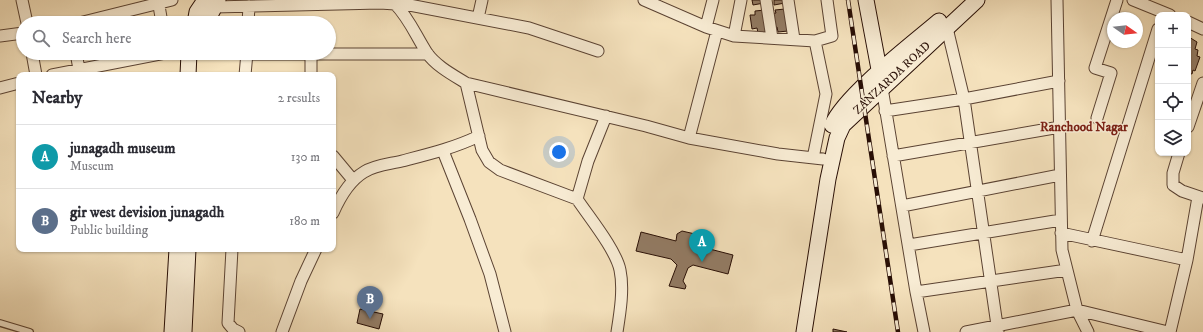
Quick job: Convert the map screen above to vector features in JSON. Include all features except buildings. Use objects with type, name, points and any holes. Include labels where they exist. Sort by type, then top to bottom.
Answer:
[{"type":"main road","points":[[866,0],[882,88]]},
{"type":"main road","points":[[794,332],[814,225],[822,163],[834,121],[844,108],[880,73],[962,0]]},
{"type":"main road","name":"ZANZARDA ROAD","points":[[822,163],[837,138],[842,125],[977,0]]},
{"type":"main road","points":[[196,16],[197,12],[212,2]]},
{"type":"main road","points":[[208,16],[212,2]]},
{"type":"main road","points":[[188,72],[189,60]]},
{"type":"main road","points":[[196,72],[197,60]]},
{"type":"main road","points":[[804,332],[822,163]]},
{"type":"main road","points":[[172,332],[177,252]]},
{"type":"main road","points":[[184,332],[188,252]]},
{"type":"street","points":[[22,0],[25,16]]},
{"type":"street","points":[[104,16],[158,1],[172,0]]},
{"type":"street","points":[[478,18],[482,0]]},
{"type":"street","points":[[644,0],[665,4],[712,29],[734,36],[815,41],[832,36],[827,0]]},
{"type":"street","points":[[689,138],[712,29],[713,0]]},
{"type":"street","points":[[734,36],[741,0]]},
{"type":"street","points":[[766,0],[772,38]]},
{"type":"street","points":[[788,0],[794,39]]},
{"type":"street","points":[[1057,0],[1062,250],[1077,310],[1088,332]]},
{"type":"street","points":[[1097,118],[1111,73],[1095,68],[1117,0]]},
{"type":"street","points":[[1133,0],[1152,4],[1162,12]]},
{"type":"street","points":[[158,1],[161,16]]},
{"type":"street","points":[[212,2],[249,6],[394,2],[528,28],[598,51]]},
{"type":"street","points":[[394,2],[406,18],[428,54],[448,71],[466,83],[606,116],[689,138],[822,163],[826,94],[815,41]]},
{"type":"street","points":[[248,16],[249,6]]},
{"type":"street","points":[[1191,23],[1203,29]]},
{"type":"street","points":[[947,28],[964,99],[998,329]]},
{"type":"street","points":[[0,36],[16,34]]},
{"type":"street","points":[[1092,241],[1155,40]]},
{"type":"street","points":[[336,54],[428,54]]},
{"type":"street","points":[[33,60],[35,72]]},
{"type":"street","points":[[77,60],[79,69]]},
{"type":"street","points":[[66,72],[127,60]]},
{"type":"street","points":[[245,72],[246,60]]},
{"type":"street","points":[[311,60],[311,72]]},
{"type":"street","points":[[886,110],[964,99],[1059,81]]},
{"type":"street","points":[[466,83],[482,150],[489,162],[500,170],[577,199],[614,252],[620,270],[620,311],[617,332]]},
{"type":"street","points":[[1190,120],[1203,83]]},
{"type":"street","points":[[0,88],[16,84]]},
{"type":"street","points":[[882,88],[924,332]]},
{"type":"street","points":[[577,199],[588,161],[606,116]]},
{"type":"street","points":[[893,156],[1060,127]]},
{"type":"street","points":[[336,206],[341,196],[353,180],[364,171],[378,166],[442,151],[460,145],[479,136]]},
{"type":"street","points":[[442,151],[470,219],[490,274],[505,332]]},
{"type":"street","points":[[966,332],[998,329],[1077,310],[1169,332],[1201,198],[1182,191],[1173,184],[1173,173],[1178,156]]},
{"type":"street","points":[[336,160],[353,180]]},
{"type":"street","points":[[902,206],[977,190],[1060,175]]},
{"type":"street","points":[[909,245],[984,234],[1061,220]]},
{"type":"street","points":[[1062,233],[1092,241],[1187,260]]},
{"type":"street","points":[[232,252],[228,323],[235,331]]},
{"type":"street","points":[[282,332],[301,281],[315,252]]},
{"type":"street","points":[[916,292],[1067,270]]},
{"type":"lane","points":[[0,323],[30,332]]},
{"type":"railway","points":[[848,0],[898,332]]},
{"type":"place","name":"junagadh museum","points":[[702,262]]},
{"type":"place","name":"gir west devision junagadh","points":[[370,319]]},
{"type":"district","name":"Ranchood Nagar","points":[[1084,127]]}]
